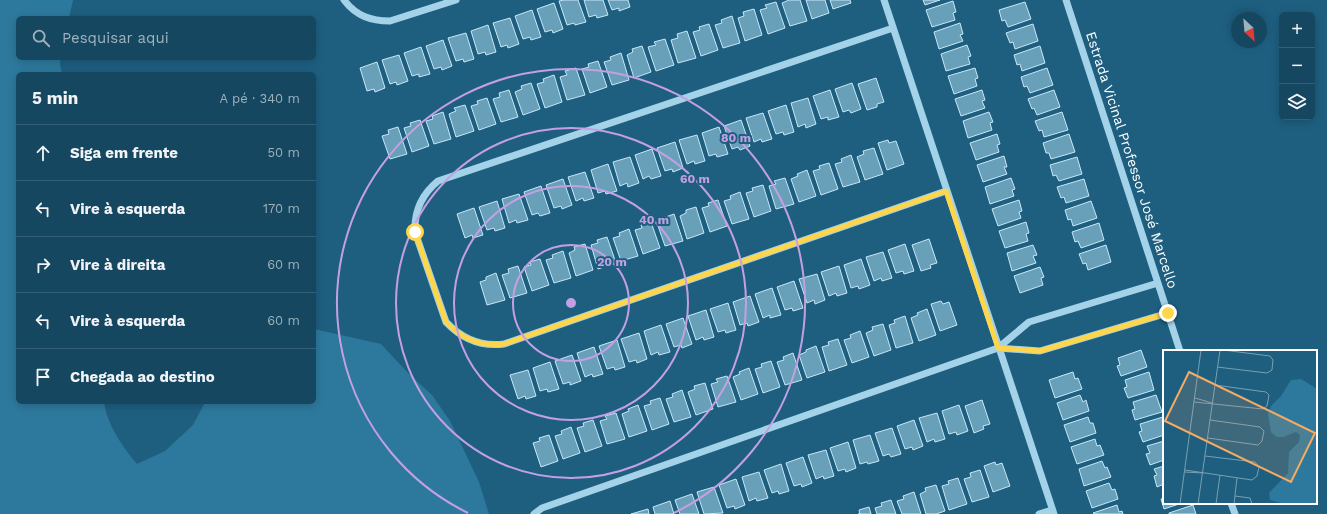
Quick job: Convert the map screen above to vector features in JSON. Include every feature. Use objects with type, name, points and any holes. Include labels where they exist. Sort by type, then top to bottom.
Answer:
[{"type":"street","points":[[344,0],[358,14],[368,19],[379,21],[390,21],[456,0]]},
{"type":"street","points":[[884,0],[1053,512],[1039,514]]},
{"type":"street","name":"Estrada Vicinal Professor José Marcello","points":[[1066,0],[1180,350]]},
{"type":"street","points":[[893,28],[438,182],[425,194],[420,202],[415,221],[415,232],[446,322],[454,330],[474,342],[494,345],[504,344],[946,191]]},
{"type":"street","points":[[534,514],[542,508],[550,505],[998,348],[1029,322],[1158,283]]},
{"type":"street","points":[[998,348],[1040,351],[1168,313]]},
{"type":"street","points":[[1231,504],[1235,514]]},
{"type":"shaded area","points":[[0,0],[73,0],[69,16],[16,16],[16,60],[61,60],[62,72],[16,72],[16,404],[104,404],[108,419],[112,427],[121,443],[137,464],[165,451],[193,425],[204,404],[316,404],[316,329],[381,344],[408,373],[432,395],[450,421],[479,482],[489,514],[0,514]]},
{"type":"building","points":[[578,0],[586,22],[575,25],[574,23],[567,25],[559,1]]},
{"type":"building","points":[[584,0],[603,0],[608,15],[597,18],[596,15],[589,17]]},
{"type":"building","points":[[608,0],[628,0],[630,7],[619,11],[619,8],[612,10]]},
{"type":"building","points":[[789,0],[800,0],[807,21],[790,26],[782,3]]},
{"type":"building","points":[[806,0],[825,0],[829,13],[812,19]]},
{"type":"building","points":[[830,0],[850,0],[851,3],[833,9]]},
{"type":"building","points":[[923,0],[940,0],[925,5]]},
{"type":"building","points":[[953,1],[956,12],[953,13],[955,20],[932,27],[926,10]]},
{"type":"building","points":[[776,2],[785,28],[768,34],[760,10],[767,8],[765,5]]},
{"type":"building","points":[[1025,2],[1031,19],[1008,27],[1005,20],[1002,21],[999,10]]},
{"type":"building","points":[[554,3],[563,29],[553,33],[552,30],[545,32],[537,9]]},
{"type":"building","points":[[754,9],[762,35],[745,41],[738,18],[744,16],[743,12]]},
{"type":"building","points":[[532,10],[541,37],[531,40],[530,37],[523,39],[515,16]]},
{"type":"building","points":[[732,16],[740,43],[723,48],[715,25],[722,23],[721,20]]},
{"type":"building","points":[[510,18],[519,44],[508,48],[507,45],[501,47],[493,23]]},
{"type":"building","points":[[960,23],[963,34],[960,35],[963,41],[939,49],[934,32]]},
{"type":"building","points":[[709,24],[718,50],[701,56],[693,32],[700,30],[699,27]]},
{"type":"building","points":[[1033,24],[1038,41],[1015,49],[1013,42],[1010,43],[1006,33]]},
{"type":"building","points":[[488,25],[496,52],[486,55],[485,52],[478,54],[471,31]]},
{"type":"building","points":[[687,31],[696,58],[678,63],[671,40],[678,38],[677,34]]},
{"type":"building","points":[[466,33],[474,59],[464,62],[463,59],[456,61],[448,38]]},
{"type":"building","points":[[665,39],[674,65],[656,71],[648,47],[656,45],[654,42]]},
{"type":"building","points":[[443,40],[452,66],[442,70],[441,67],[434,69],[426,46]]},
{"type":"building","points":[[967,45],[971,56],[968,57],[970,64],[946,71],[941,54]]},
{"type":"building","points":[[642,46],[651,72],[634,78],[627,55],[633,52],[632,49]]},
{"type":"building","points":[[1040,46],[1045,63],[1022,71],[1020,64],[1017,65],[1014,55]]},
{"type":"building","points":[[421,47],[430,74],[419,77],[419,74],[412,76],[404,53]]},
{"type":"building","points":[[621,53],[629,80],[612,85],[604,62],[611,60],[610,57]]},
{"type":"building","points":[[399,55],[408,81],[397,85],[396,82],[390,84],[382,60]]},
{"type":"building","points":[[598,61],[607,87],[590,93],[582,69],[589,67],[588,64]]},
{"type":"building","points":[[377,62],[385,88],[375,92],[374,89],[367,91],[360,68]]},
{"type":"building","points":[[576,68],[585,95],[567,100],[560,77],[567,75],[565,71]]},
{"type":"building","points":[[975,68],[978,78],[975,79],[977,86],[954,94],[948,76]]},
{"type":"building","points":[[1047,68],[1053,85],[1030,93],[1027,86],[1024,87],[1021,77]]},
{"type":"building","points":[[554,75],[562,102],[545,108],[537,84],[544,82],[543,79]]},
{"type":"building","points":[[876,78],[884,102],[877,104],[877,107],[867,110],[858,84]]},
{"type":"building","points":[[531,83],[540,109],[523,115],[515,92],[522,89],[521,86]]},
{"type":"building","points":[[852,83],[861,109],[851,113],[849,110],[843,112],[835,89]]},
{"type":"building","points":[[509,90],[518,117],[501,122],[493,99],[500,97],[499,93]]},
{"type":"building","points":[[830,90],[839,117],[828,120],[828,117],[821,119],[813,96]]},
{"type":"building","points":[[982,90],[985,100],[982,101],[985,108],[961,116],[955,99]]},
{"type":"building","points":[[1054,90],[1060,107],[1037,115],[1034,108],[1032,109],[1028,99]]},
{"type":"building","points":[[487,98],[496,124],[479,130],[471,106],[478,104],[477,101]]},
{"type":"building","points":[[808,98],[816,124],[806,128],[805,124],[798,127],[791,103]]},
{"type":"building","points":[[465,105],[474,131],[456,137],[449,114],[456,111],[454,108]]},
{"type":"building","points":[[786,105],[794,132],[784,135],[783,132],[776,134],[768,111]]},
{"type":"building","points":[[443,112],[451,139],[434,144],[426,121],[433,119],[432,116]]},
{"type":"building","points":[[989,112],[993,122],[990,123],[992,130],[968,138],[963,121]]},
{"type":"building","points":[[1062,112],[1068,130],[1044,137],[1042,130],[1039,131],[1035,121]]},
{"type":"building","points":[[763,113],[772,139],[762,142],[761,139],[754,142],[746,118]]},
{"type":"building","points":[[420,120],[429,146],[412,152],[404,128],[411,126],[410,123]]},
{"type":"building","points":[[741,120],[750,146],[740,150],[738,147],[732,149],[724,126]]},
{"type":"building","points":[[398,127],[407,154],[390,159],[382,136],[389,134],[388,130]]},
{"type":"building","points":[[719,127],[728,154],[717,157],[716,154],[709,156],[702,133]]},
{"type":"building","points":[[997,134],[1000,144],[997,145],[999,152],[976,160],[970,143]]},
{"type":"building","points":[[1069,134],[1075,152],[1051,159],[1049,153],[1046,153],[1043,143]]},
{"type":"building","points":[[697,135],[705,161],[695,164],[694,161],[687,164],[679,140]]},
{"type":"building","points":[[888,140],[889,143],[896,141],[904,164],[887,170],[878,143]]},
{"type":"building","points":[[675,142],[683,168],[673,172],[672,169],[665,171],[657,148]]},
{"type":"building","points":[[874,148],[883,174],[865,180],[857,157],[864,154],[863,151]]},
{"type":"building","points":[[652,149],[661,176],[651,179],[649,176],[643,179],[635,155]]},
{"type":"building","points":[[851,155],[860,182],[843,187],[835,164],[842,162],[841,159]]},
{"type":"building","points":[[1004,156],[1007,167],[1004,167],[1007,174],[983,182],[977,165]]},
{"type":"building","points":[[630,157],[639,183],[628,187],[627,183],[620,186],[613,162]]},
{"type":"building","points":[[1077,157],[1082,174],[1059,181],[1056,175],[1053,176],[1050,165]]},
{"type":"building","points":[[829,163],[838,189],[821,195],[813,171],[820,169],[819,166]]},
{"type":"building","points":[[608,164],[617,191],[606,194],[605,191],[598,193],[591,170]]},
{"type":"building","points":[[807,170],[816,196],[799,202],[791,179],[798,176],[797,174]]},
{"type":"building","points":[[585,172],[594,198],[584,201],[583,198],[576,201],[568,177]]},
{"type":"building","points":[[785,178],[794,204],[776,209],[769,186],[776,184],[774,181]]},
{"type":"building","points":[[1011,178],[1015,189],[1012,190],[1014,196],[990,204],[985,187]]},
{"type":"building","points":[[563,179],[572,205],[562,209],[561,206],[554,208],[546,185]]},
{"type":"building","points":[[1084,179],[1089,196],[1066,203],[1064,197],[1061,198],[1057,187]]},
{"type":"building","points":[[763,185],[771,211],[754,217],[746,193],[753,191],[752,188]]},
{"type":"building","points":[[541,186],[550,213],[540,216],[538,213],[532,215],[524,192]]},
{"type":"building","points":[[740,192],[749,219],[732,224],[724,201],[731,199],[730,196]]},
{"type":"building","points":[[519,194],[528,220],[517,223],[516,220],[509,223],[502,199]]},
{"type":"building","points":[[718,200],[727,226],[710,232],[702,208],[709,206],[708,203]]},
{"type":"building","points":[[1019,200],[1022,211],[1019,212],[1021,218],[998,226],[992,209]]},
{"type":"building","points":[[497,201],[505,228],[495,231],[494,228],[487,230],[479,207]]},
{"type":"building","points":[[1091,201],[1097,218],[1073,226],[1071,219],[1068,220],[1065,210]]},
{"type":"building","points":[[696,207],[704,233],[687,239],[680,216],[686,213],[686,210]]},
{"type":"building","points":[[474,208],[483,235],[473,238],[472,235],[465,238],[457,214]]},
{"type":"building","points":[[674,214],[683,241],[665,246],[657,223],[664,221],[663,218]]},
{"type":"building","points":[[651,222],[660,248],[643,254],[635,230],[642,228],[641,225]]},
{"type":"building","points":[[1026,222],[1029,233],[1026,234],[1028,241],[1005,248],[999,231]]},
{"type":"building","points":[[1099,223],[1104,240],[1081,248],[1078,241],[1075,242],[1072,232]]},
{"type":"building","points":[[629,229],[638,256],[621,261],[613,238],[620,236],[619,233]]},
{"type":"building","points":[[607,237],[616,263],[598,269],[591,245],[598,243],[597,240]]},
{"type":"building","points":[[929,239],[937,263],[930,265],[931,268],[921,271],[912,245]]},
{"type":"building","points":[[585,244],[593,270],[576,276],[569,253],[575,250],[574,247]]},
{"type":"building","points":[[905,244],[914,271],[904,274],[903,271],[896,273],[888,250]]},
{"type":"building","points":[[1033,245],[1037,255],[1033,256],[1036,263],[1012,271],[1007,253]]},
{"type":"building","points":[[1106,245],[1111,262],[1088,270],[1086,263],[1083,264],[1079,254]]},
{"type":"building","points":[[563,251],[571,278],[554,283],[546,260],[553,258],[552,255]]},
{"type":"building","points":[[883,252],[892,278],[882,281],[881,278],[874,281],[866,257]]},
{"type":"building","points":[[540,259],[549,285],[532,291],[524,267],[531,265],[530,262]]},
{"type":"building","points":[[861,259],[870,285],[859,289],[858,286],[851,288],[844,265]]},
{"type":"building","points":[[518,266],[527,293],[510,298],[502,275],[509,273],[508,269]]},
{"type":"building","points":[[839,266],[847,293],[837,296],[836,293],[829,296],[821,272]]},
{"type":"building","points":[[1040,267],[1044,277],[1041,278],[1043,285],[1020,293],[1014,276]]},
{"type":"building","points":[[496,273],[505,300],[487,305],[480,282],[486,280],[486,277]]},
{"type":"building","points":[[817,274],[825,300],[815,304],[814,300],[807,303],[799,279]]},
{"type":"building","points":[[794,281],[803,308],[793,311],[792,308],[785,310],[777,287]]},
{"type":"building","points":[[772,288],[781,315],[770,318],[770,315],[763,318],[755,294]]},
{"type":"building","points":[[750,296],[759,322],[748,326],[747,323],[740,325],[733,302]]},
{"type":"building","points":[[941,301],[943,304],[949,302],[957,325],[940,331],[931,304]]},
{"type":"building","points":[[728,303],[736,330],[726,333],[725,330],[718,332],[710,309]]},
{"type":"building","points":[[927,309],[936,335],[919,341],[911,318],[918,315],[917,313]]},
{"type":"building","points":[[706,310],[714,337],[704,340],[703,337],[696,340],[688,316]]},
{"type":"building","points":[[905,316],[913,343],[896,348],[889,325],[895,323],[894,320]]},
{"type":"building","points":[[683,318],[692,344],[682,348],[681,345],[674,347],[666,324]]},
{"type":"building","points":[[883,324],[891,350],[874,356],[866,333],[873,330],[872,327]]},
{"type":"building","points":[[661,325],[670,352],[659,355],[658,352],[651,355],[644,331]]},
{"type":"building","points":[[860,331],[869,357],[852,363],[844,340],[851,338],[850,335]]},
{"type":"building","points":[[639,333],[647,359],[637,363],[636,360],[629,362],[621,339]]},
{"type":"building","points":[[838,339],[847,365],[829,371],[822,347],[829,345],[828,342]]},
{"type":"building","points":[[617,340],[625,367],[615,370],[614,367],[607,369],[599,346]]},
{"type":"building","points":[[816,346],[825,372],[807,378],[799,355]]},
{"type":"building","points":[[594,347],[603,374],[593,377],[592,374],[585,377],[577,353]]},
{"type":"building","points":[[1141,350],[1147,367],[1121,376],[1117,366],[1120,365],[1118,358]]},
{"type":"building","points":[[793,353],[802,380],[785,385],[777,362],[784,360],[783,357]]},
{"type":"building","points":[[572,355],[581,381],[570,385],[570,382],[563,384],[555,361]]},
{"type":"building","points":[[771,361],[780,387],[763,393],[755,369],[762,367],[761,364]]},
{"type":"building","points":[[550,362],[559,389],[548,392],[547,389],[540,391],[533,368]]},
{"type":"building","points":[[749,368],[758,394],[741,400],[733,377],[740,374],[739,372]]},
{"type":"building","points":[[528,370],[536,396],[526,399],[525,396],[518,399],[510,375]]},
{"type":"building","points":[[1073,372],[1075,379],[1078,378],[1082,389],[1055,398],[1049,380]]},
{"type":"building","points":[[1149,372],[1154,390],[1128,398],[1124,388],[1127,387],[1125,380]]},
{"type":"building","points":[[727,376],[736,402],[718,407],[711,384],[718,382],[716,379]]},
{"type":"building","points":[[705,383],[713,409],[696,415],[688,392],[695,389],[694,386]]},
{"type":"building","points":[[682,390],[691,417],[674,422],[666,399],[673,397],[672,394]]},
{"type":"building","points":[[1080,395],[1083,402],[1086,400],[1089,411],[1063,420],[1057,403]]},
{"type":"building","points":[[1156,395],[1162,412],[1135,420],[1132,410],[1135,409],[1133,402]]},
{"type":"building","points":[[660,398],[669,424],[652,430],[644,406],[651,404],[650,401]]},
{"type":"building","points":[[982,400],[990,424],[983,426],[984,429],[974,433],[965,406]]},
{"type":"building","points":[[638,405],[647,431],[629,437],[622,414],[629,411],[628,409]]},
{"type":"building","points":[[959,405],[968,431],[957,435],[956,432],[949,434],[942,411]]},
{"type":"building","points":[[616,413],[625,439],[607,444],[600,421],[607,419],[605,416]]},
{"type":"building","points":[[937,413],[945,439],[935,442],[934,439],[927,442],[919,418]]},
{"type":"building","points":[[1088,417],[1090,423],[1093,423],[1096,433],[1070,442],[1064,425]]},
{"type":"building","points":[[1163,417],[1163,435],[1143,442],[1139,432],[1142,431],[1140,424]]},
{"type":"building","points":[[593,420],[602,446],[585,452],[577,428],[584,426],[583,423]]},
{"type":"building","points":[[914,420],[923,446],[913,450],[912,447],[905,449],[897,426]]},
{"type":"building","points":[[571,427],[580,453],[563,459],[555,436],[562,434],[561,431]]},
{"type":"building","points":[[892,428],[901,454],[891,457],[889,454],[883,456],[875,433]]},
{"type":"building","points":[[549,435],[558,461],[541,467],[533,443],[540,441],[539,438]]},
{"type":"building","points":[[870,435],[879,461],[868,464],[867,462],[860,464],[853,440]]},
{"type":"building","points":[[1095,439],[1097,446],[1100,445],[1104,455],[1077,464],[1071,447]]},
{"type":"building","points":[[1163,441],[1163,460],[1150,465],[1146,454],[1150,453],[1147,446]]},
{"type":"building","points":[[848,442],[856,468],[846,472],[845,469],[838,471],[830,448]]},
{"type":"building","points":[[826,450],[834,476],[824,479],[823,476],[816,479],[808,455]]},
{"type":"building","points":[[803,457],[812,483],[802,487],[801,484],[794,486],[786,463]]},
{"type":"building","points":[[1102,461],[1105,468],[1107,467],[1111,477],[1084,486],[1079,469]]},
{"type":"building","points":[[995,462],[996,465],[1002,463],[1010,486],[993,492],[984,466]]},
{"type":"building","points":[[781,464],[789,491],[779,494],[778,491],[772,493],[764,470]]},
{"type":"building","points":[[1163,466],[1163,484],[1157,487],[1154,476],[1157,475],[1154,469]]},
{"type":"building","points":[[980,470],[989,497],[972,502],[964,479],[971,477],[970,473]]},
{"type":"building","points":[[759,472],[768,498],[757,501],[756,498],[749,501],[742,477]]},
{"type":"building","points":[[958,478],[967,504],[949,510],[942,486],[949,484],[948,481]]},
{"type":"building","points":[[736,479],[745,505],[735,509],[734,506],[727,508],[719,485]]},
{"type":"building","points":[[1109,483],[1112,490],[1115,489],[1118,499],[1092,508],[1086,491]]},
{"type":"building","points":[[936,485],[945,511],[936,514],[926,514],[920,494],[926,491],[925,488]]},
{"type":"building","points":[[714,487],[723,513],[704,514],[697,492]]},
{"type":"building","points":[[914,492],[921,514],[902,514],[897,501],[904,499],[903,496]]},
{"type":"building","points":[[692,494],[699,514],[680,514],[675,500]]},
{"type":"building","points":[[1163,498],[1163,504],[1179,504],[1164,509],[1161,499]]},
{"type":"building","points":[[891,500],[896,514],[877,514],[875,508],[882,506],[881,503]]},
{"type":"building","points":[[670,501],[674,514],[655,514],[653,507]]},
{"type":"building","points":[[1117,505],[1119,512],[1122,511],[1123,514],[1093,513]]},
{"type":"building","points":[[1193,505],[1196,514],[1169,514],[1169,513]]},
{"type":"building","points":[[869,507],[871,514],[860,514],[859,510]]},
{"type":"building","points":[[648,509],[649,514],[631,514]]},
{"type":"route","points":[[415,232],[446,322],[464,337],[474,342],[484,344],[504,344],[946,191],[998,348],[1040,351],[1168,313]]}]
